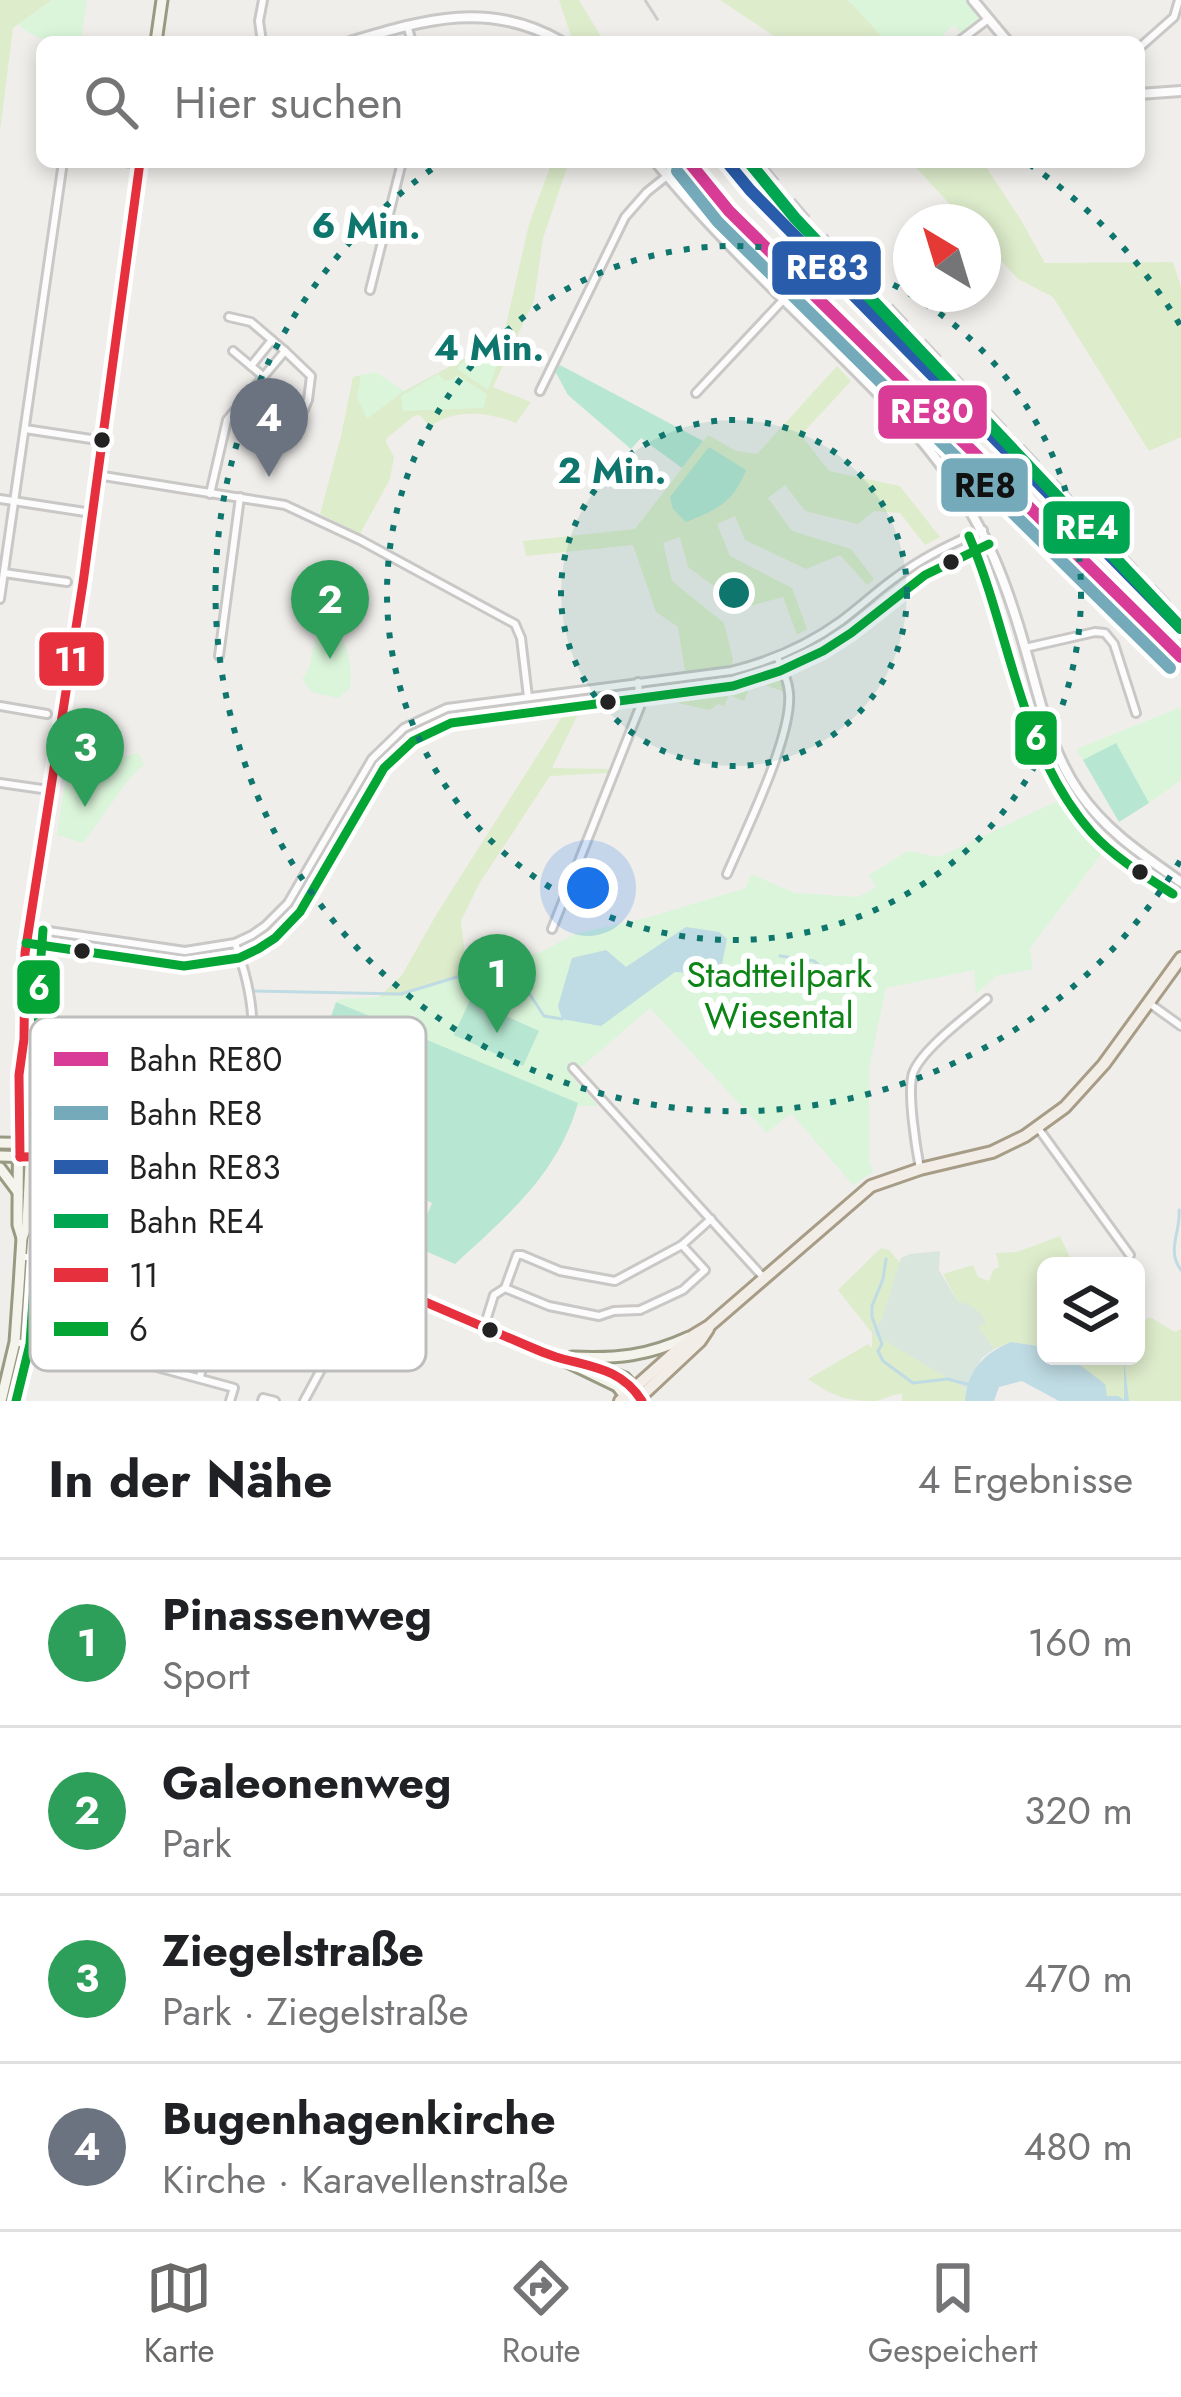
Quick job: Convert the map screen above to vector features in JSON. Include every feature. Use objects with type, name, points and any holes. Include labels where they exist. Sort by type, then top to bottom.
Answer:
[{"type":"main road","points":[[157,36],[162,0]]},
{"type":"main road","points":[[1,1401],[15,1342],[22,1238],[27,1225],[24,980],[28,928],[98,476],[139,168]]},
{"type":"main road","points":[[557,1357],[637,1356],[694,1335],[871,1186],[988,1154],[1038,1128],[1084,1088],[1181,958]]},
{"type":"main road","points":[[0,1143],[30,1144]]},
{"type":"main road","points":[[0,1156],[30,1157]]},
{"type":"main road","points":[[22,1238],[18,1192],[25,1157]]},
{"type":"main road","points":[[0,1168],[18,1192]]},
{"type":"main road","points":[[426,1302],[557,1357],[635,1397]]},
{"type":"main road","points":[[635,1397],[700,1341],[710,1326]]},
{"type":"main road","points":[[635,1397],[694,1335]]},
{"type":"main road","points":[[572,1358],[625,1378],[635,1397]]},
{"type":"street","points":[[261,36],[262,0]]},
{"type":"street","points":[[973,0],[1002,36]]},
{"type":"street","points":[[1145,42],[1174,17],[1179,0]]},
{"type":"street","points":[[370,36],[457,12],[491,11],[532,23],[553,36]]},
{"type":"street","points":[[966,36],[987,20]]},
{"type":"street","points":[[407,25],[410,36]]},
{"type":"street","points":[[1145,94],[1181,91]]},
{"type":"street","points":[[0,599],[61,168]]},
{"type":"street","points":[[370,290],[400,168]]},
{"type":"street","points":[[661,168],[698,212],[922,441],[983,530],[998,564],[1052,743],[1079,792],[1116,836],[1181,882]]},
{"type":"street","points":[[540,391],[625,217],[668,176]]},
{"type":"street","points":[[696,393],[784,299]]},
{"type":"street","points":[[229,317],[251,322],[311,376],[302,414]]},
{"type":"street","points":[[251,366],[272,340]]},
{"type":"street","points":[[233,351],[263,376]]},
{"type":"street","points":[[210,494],[226,420],[285,351]]},
{"type":"street","points":[[26,429],[91,440]]},
{"type":"street","points":[[98,476],[267,500],[299,510],[515,624],[528,697]]},
{"type":"street","points":[[219,656],[240,497]]},
{"type":"street","points":[[0,499],[92,513]]},
{"type":"street","points":[[28,928],[185,951],[235,943],[265,926],[288,902],[372,759],[394,736],[447,708],[731,671],[778,657],[839,622],[907,568],[983,530]]},
{"type":"street","points":[[4,573],[68,582]]},
{"type":"street","points":[[1025,648],[1105,633],[1114,644],[1136,713]]},
{"type":"street","points":[[728,874],[785,730],[790,697],[778,657]]},
{"type":"street","points":[[552,929],[640,707],[638,682]]},
{"type":"street","points":[[0,706],[47,714]]},
{"type":"street","points":[[0,783],[50,790]]},
{"type":"street","points":[[235,943],[251,993],[252,1017]]},
{"type":"street","points":[[920,1169],[913,1074],[923,1058],[987,999]]},
{"type":"street","points":[[1149,1003],[1181,1026]]},
{"type":"street","points":[[573,1068],[763,1277]]},
{"type":"street","points":[[1038,1128],[1130,1255]]},
{"type":"street","points":[[484,1327],[494,1295],[505,1288],[517,1256],[560,1271],[615,1281],[682,1245],[711,1220]]},
{"type":"street","points":[[505,1288],[549,1306],[593,1316],[640,1310],[682,1290],[705,1270],[682,1245]]},
{"type":"street","points":[[21,1257],[30,1257]]},
{"type":"street","points":[[15,1342],[30,1345]]},
{"type":"street","points":[[176,1371],[234,1388],[230,1401]]},
{"type":"street","points":[[200,1377],[201,1371]]},
{"type":"street","points":[[304,1401],[320,1371]]},
{"type":"street","points":[[263,1400],[275,1401]]},
{"type":"green space","points":[[0,0],[52,0],[13,28],[0,131]]},
{"type":"green space","points":[[53,0],[87,0],[82,36],[37,36],[19,24]]},
{"type":"green space","points":[[559,0],[579,0],[600,36],[571,36]]},
{"type":"green space","points":[[720,0],[847,0],[852,4],[880,0],[864,15],[882,36],[774,36]]},
{"type":"green space","points":[[848,0],[966,0],[980,21],[962,34],[954,25],[944,36],[881,36]]},
{"type":"green space","points":[[550,168],[567,168],[543,238],[534,301],[493,387],[531,402],[516,423],[472,414],[449,417],[430,427],[420,415],[414,416],[387,438],[394,457],[390,479],[360,534],[320,514],[353,377],[361,375],[358,398],[367,418],[404,391],[503,338],[529,224]]},
{"type":"green space","points":[[677,168],[689,168],[761,251],[953,436],[996,489],[978,501],[908,411]]},
{"type":"green space","points":[[916,168],[987,168],[1045,263],[1173,262],[1181,287],[1181,437],[1149,451],[1053,297],[1018,279],[1001,261],[1001,204],[950,204]]},
{"type":"green space","points":[[484,349],[500,357],[488,390],[457,369]]},
{"type":"green space","points":[[560,365],[703,441],[682,468],[641,438],[631,449],[568,395],[555,371]]},
{"type":"green space","points":[[837,366],[851,381],[801,435],[829,471],[900,486],[940,537],[925,545],[900,513],[874,511],[858,524],[805,511],[785,485],[768,498],[792,531],[851,549],[874,579],[867,585],[840,555],[806,569],[745,540],[735,516],[717,524],[730,556],[792,588],[807,629],[797,635],[783,597],[743,608],[688,567],[680,537],[663,543],[672,581],[724,623],[733,659],[731,671],[686,677],[678,627],[656,612],[633,545],[526,556],[523,541],[635,529],[708,435],[736,451],[757,454]]},
{"type":"green space","points":[[376,372],[404,391],[367,419],[357,398],[361,375]]},
{"type":"green space","points":[[438,374],[445,381],[457,375],[487,394],[484,408],[403,411],[401,396]]},
{"type":"green space","points":[[709,447],[746,470],[723,503],[686,522],[673,509],[670,497]]},
{"type":"green space","points":[[322,621],[343,640],[349,659],[350,688],[338,698],[312,692],[302,680]]},
{"type":"green space","points":[[772,671],[782,679],[785,692],[753,681],[744,701],[729,695],[724,706],[710,710],[646,696],[647,693]]},
{"type":"green space","points":[[572,701],[581,701],[580,710],[552,768],[609,769],[608,773],[550,776],[479,884],[461,921],[467,972],[403,996],[379,997],[402,975]]},
{"type":"green space","points":[[1181,707],[1181,780],[1149,803],[1116,744],[1083,760],[1076,749]]},
{"type":"green space","points":[[1116,743],[1149,803],[1119,822],[1083,760]]},
{"type":"green space","points":[[138,753],[144,764],[83,843],[57,835],[67,770]]},
{"type":"green space","name":"Stadtteilpark Wiesental","points":[[1068,796],[1109,844],[1030,948],[1033,969],[996,976],[976,994],[974,970],[886,988],[869,1068],[873,1172],[853,1185],[791,1113],[767,1133],[650,1008],[571,1076],[598,1106],[578,1106],[426,1040],[426,1017],[372,1017],[336,1002],[403,996],[541,952],[575,934],[746,888],[751,874],[795,893],[858,897],[876,887],[869,875],[908,851],[939,857]]},
{"type":"green space","points":[[470,1000],[539,1031],[523,1066],[454,1035]]},
{"type":"green space","points":[[336,1002],[372,1017],[331,1017]]},
{"type":"green space","points":[[426,1040],[578,1103],[544,1172],[455,1264],[426,1251],[426,1217],[432,1203],[426,1200]]},
{"type":"green space","points":[[1060,1236],[1070,1257],[1037,1257],[1037,1346],[1011,1342],[994,1349],[943,1274],[973,1265],[978,1277],[989,1281],[999,1267],[996,1253],[1017,1252]]},
{"type":"green space","points":[[881,1248],[900,1263],[873,1333],[966,1389],[965,1401],[902,1401],[902,1394],[854,1400],[808,1379],[868,1344],[872,1348],[872,1333],[838,1290]]},
{"type":"green space","points":[[1150,1317],[1175,1332],[1181,1329],[1181,1401],[1129,1401],[1125,1379],[1125,1400],[1107,1396],[1071,1365],[1145,1365],[1145,1320]]},
{"type":"shaded area","points":[[940,1251],[939,1270],[958,1302],[981,1315],[986,1324],[977,1326],[994,1349],[982,1358],[966,1389],[872,1333],[882,1319],[901,1258]]},
{"type":"water","points":[[686,927],[719,932],[727,939],[722,964],[709,974],[675,972],[601,1026],[562,1019],[558,1006],[572,958],[606,950],[626,967]]},
{"type":"water","points":[[1011,1342],[1037,1346],[1037,1365],[1080,1365],[1105,1384],[1107,1396],[1124,1400],[1125,1365],[1129,1401],[1059,1401],[1022,1381],[999,1387],[994,1401],[965,1401],[969,1381],[993,1352]]},
{"type":"waterway","points":[[780,956],[814,961],[838,982]]},
{"type":"waterway","points":[[253,991],[401,994],[470,973],[521,981],[544,1016],[562,1019]]},
{"type":"waterway","points":[[1179,1210],[1174,1248],[1181,1270]]},
{"type":"waterway","points":[[886,1259],[872,1306],[883,1361],[913,1383],[947,1379],[967,1384]]},
{"type":"railway","points":[[645,0],[668,36]]},
{"type":"railway","points":[[768,168],[1181,614]]},
{"type":"rail line","name":"RE80","points":[[694,168],[729,211],[1181,657]]},
{"type":"rail line","name":"RE83","points":[[732,168],[1181,628]]},
{"type":"rail line","name":"RE4","points":[[754,168],[795,218],[1181,628]]},
{"type":"rail line","name":"RE8","points":[[677,171],[718,222],[1170,668]]},
{"type":"transit line","name":"11","points":[[20,1157],[25,953],[83,583],[139,168]]},
{"type":"transit line","name":"6","points":[[969,536],[1032,729],[1067,801],[1110,851],[1173,894]]},
{"type":"transit line","name":"6","points":[[26,943],[184,966],[239,958],[275,938],[300,912],[384,768],[413,741],[451,723],[733,686],[780,671],[851,633],[925,575],[989,544]]},
{"type":"transit line","name":"6","points":[[38,1017],[43,930]]},
{"type":"transit line","name":"11","points":[[20,1157],[30,1157]]},
{"type":"transit line","name":"11","points":[[426,1302],[556,1357],[604,1370],[625,1382],[642,1401]]},
{"type":"transit line","name":"6","points":[[16,1401],[30,1344]]},
{"type":"place","name":"Bugenhagenkirche","points":[[269,477]]},
{"type":"place","name":"Galeonenweg","points":[[330,659]]},
{"type":"place","name":"Ziegelstraße","points":[[85,807]]},
{"type":"place","name":"Pinassenweg","points":[[497,1033]]}]
